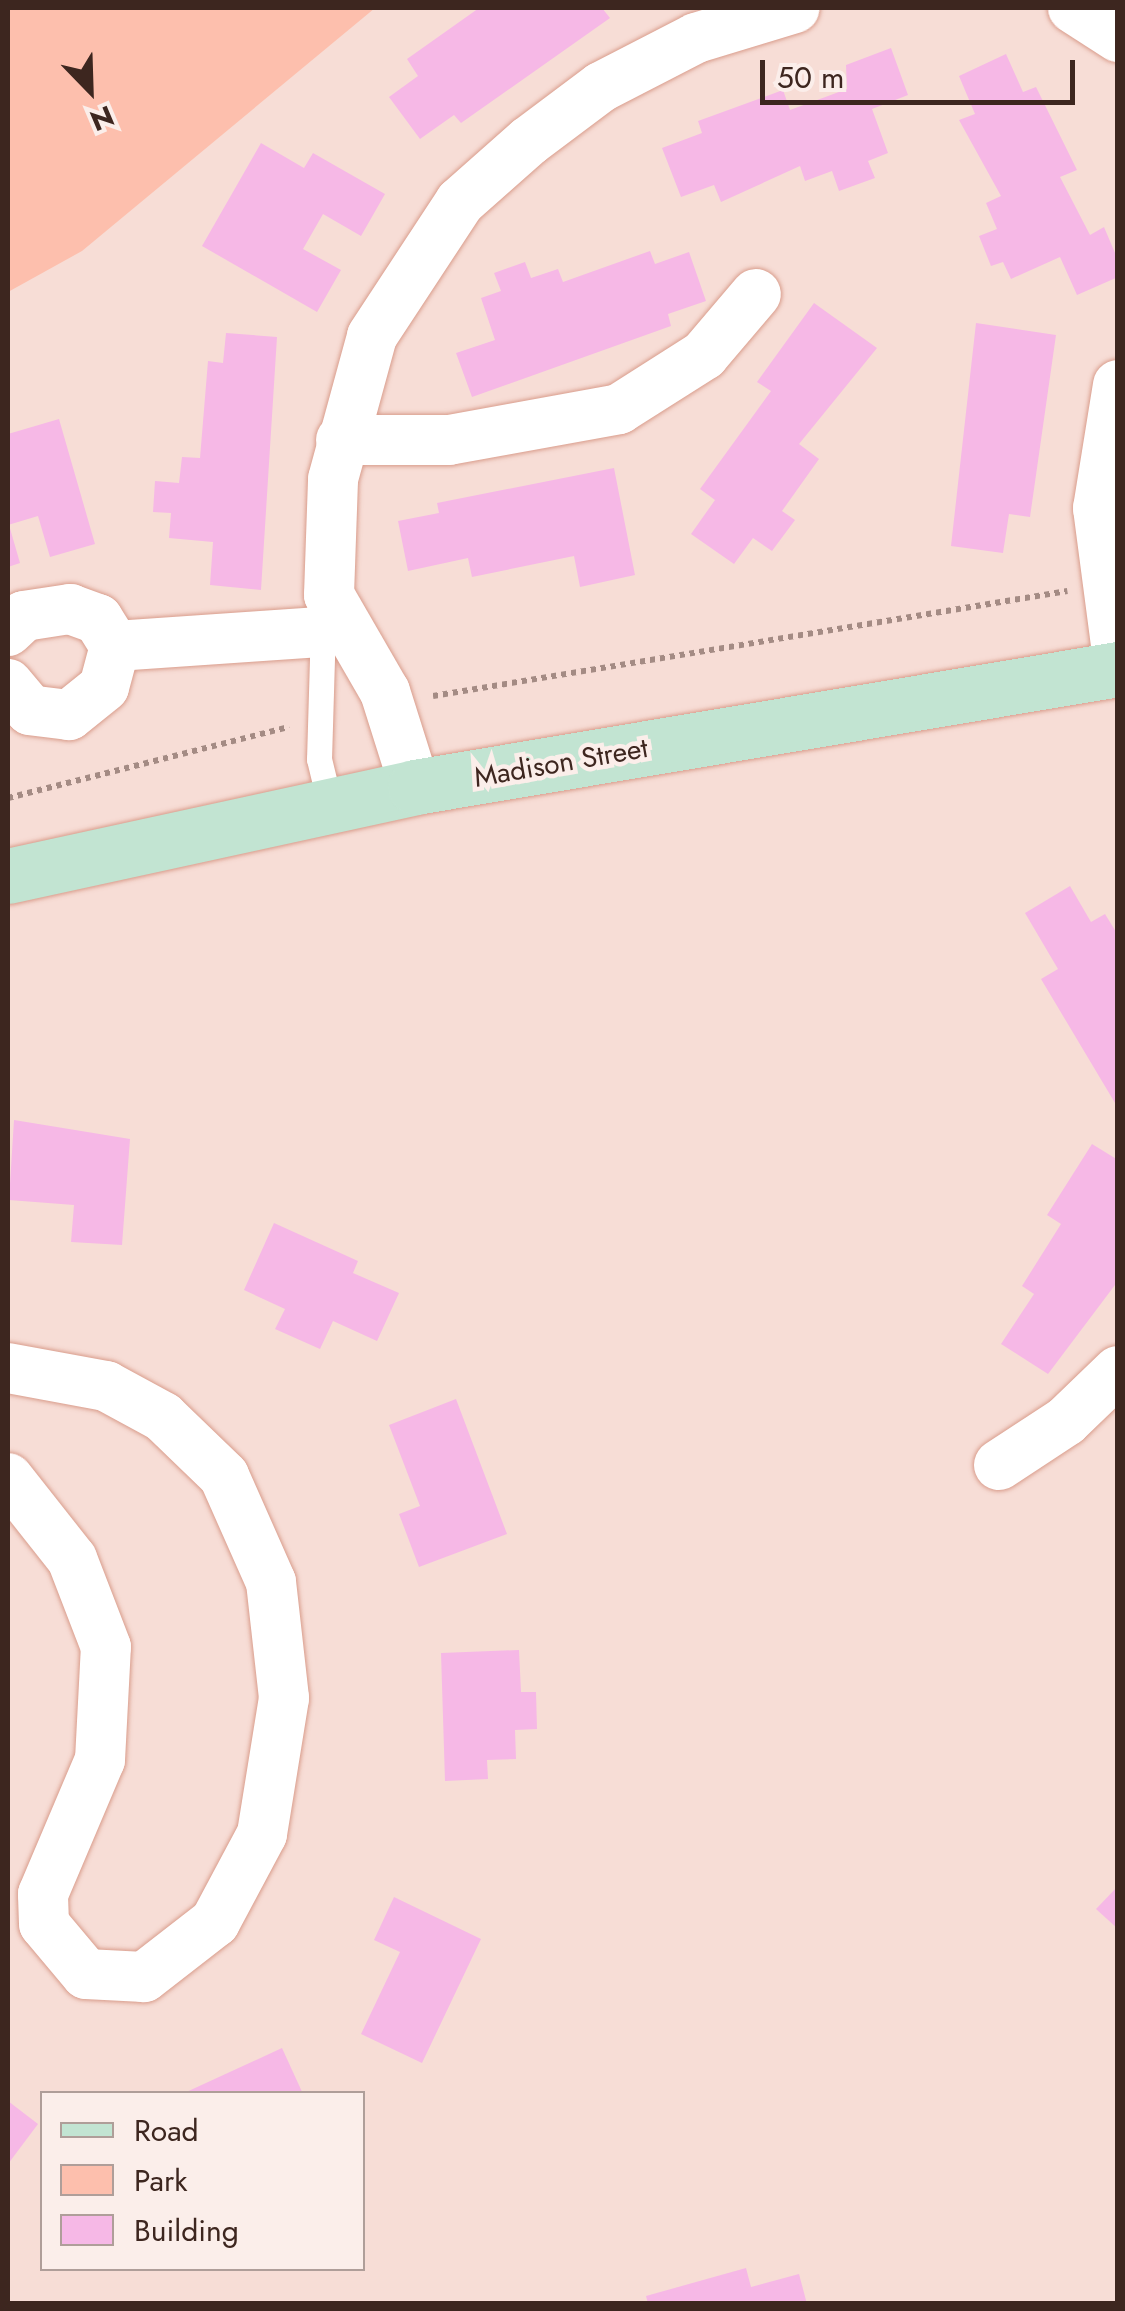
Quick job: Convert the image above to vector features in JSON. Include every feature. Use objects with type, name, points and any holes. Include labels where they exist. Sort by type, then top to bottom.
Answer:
[{"type":"street","points":[[415,787],[389,705],[325,614],[342,440],[372,336],[460,202],[601,87],[696,38],[796,8]]},
{"type":"street","points":[[1072,8],[1118,37]]},
{"type":"street","points":[[342,440],[449,440],[619,410],[704,354],[756,294]]},
{"type":"street","points":[[1118,385],[1098,508],[1118,660]]},
{"type":"street","points":[[8,631],[24,616],[70,609],[98,619],[114,646],[104,687],[69,715],[30,710],[8,684]]},
{"type":"street","points":[[114,646],[325,614]]},
{"type":"street","name":"Madison Street","points":[[8,876],[415,787],[1118,669]]},
{"type":"street","points":[[8,1368],[106,1386],[163,1418],[224,1476],[271,1582],[284,1698],[262,1834],[216,1922],[144,1977],[86,1974],[44,1924],[42,1894],[100,1760],[106,1647],[72,1559],[8,1478]]},
{"type":"street","points":[[999,1464],[1118,1371]]},
{"type":"lane","points":[[325,614],[318,721],[330,804]]},
{"type":"path","points":[[389,705],[1108,584]]},
{"type":"path","points":[[8,798],[318,721]]},
{"type":"green space","points":[[8,8],[375,8],[82,251],[8,292]]},
{"type":"building","points":[[479,8],[602,8],[610,18],[461,123],[454,115],[420,139],[389,97],[418,76],[407,59]]},
{"type":"building","points":[[891,48],[908,95],[872,109],[888,153],[868,161],[875,178],[839,191],[832,171],[805,181],[800,166],[721,202],[714,185],[681,197],[662,148],[702,133],[698,121],[783,90],[790,110],[847,89],[846,65]]},
{"type":"building","points":[[1006,54],[1023,92],[1036,87],[1077,170],[1060,177],[1090,235],[1104,227],[1118,260],[1118,277],[1077,295],[1060,257],[1011,279],[1003,262],[991,266],[979,236],[997,229],[986,203],[1001,196],[959,120],[975,114],[959,76]]},
{"type":"building","points":[[261,143],[304,168],[313,153],[385,194],[361,236],[323,214],[303,249],[341,270],[317,312],[202,246]]},
{"type":"building","points":[[650,251],[655,264],[689,252],[706,301],[668,314],[671,326],[472,397],[456,353],[495,340],[481,298],[501,291],[494,273],[525,262],[531,278],[558,269],[563,282]]},
{"type":"building","points":[[814,303],[877,348],[799,444],[819,459],[782,511],[795,520],[772,551],[753,538],[734,564],[691,534],[715,500],[700,489],[771,391],[757,382]]},
{"type":"building","points":[[976,323],[1056,335],[1030,517],[1009,514],[1003,553],[951,546]]},
{"type":"building","points":[[226,333],[277,337],[261,590],[210,585],[213,542],[169,538],[171,513],[153,512],[155,481],[179,483],[182,457],[200,458],[208,361],[223,363]]},
{"type":"building","points":[[59,419],[95,544],[50,557],[38,516],[8,525],[8,434]]},
{"type":"building","points":[[614,468],[635,575],[580,587],[574,556],[472,577],[468,558],[408,571],[398,521],[439,513],[437,503]]},
{"type":"building","points":[[8,525],[20,563],[8,567]]},
{"type":"building","points":[[1070,886],[1091,922],[1105,914],[1118,935],[1118,1108],[1041,979],[1058,969],[1025,913]]},
{"type":"building","points":[[14,1120],[130,1139],[122,1245],[71,1242],[74,1205],[9,1200]]},
{"type":"building","points":[[1092,1144],[1118,1160],[1118,1281],[1048,1374],[1001,1344],[1034,1294],[1022,1286],[1061,1224],[1047,1215]]},
{"type":"building","points":[[274,1223],[358,1261],[353,1273],[399,1293],[377,1341],[333,1321],[320,1349],[275,1329],[285,1309],[244,1290]]},
{"type":"building","points":[[456,1399],[507,1534],[419,1567],[399,1514],[420,1506],[389,1425]]},
{"type":"building","points":[[519,1650],[521,1692],[536,1692],[537,1729],[515,1730],[516,1759],[487,1760],[488,1779],[445,1781],[441,1653]]},
{"type":"building","points":[[1118,1886],[1118,1929],[1096,1909]]},
{"type":"building","points":[[394,1897],[481,1939],[422,2063],[361,2034],[400,1952],[374,1940]]},
{"type":"building","points":[[282,2048],[302,2091],[189,2091]]},
{"type":"building","points":[[8,2101],[38,2124],[8,2164]]},
{"type":"building","points":[[746,2268],[751,2287],[799,2274],[807,2304],[648,2304],[646,2296]]}]
